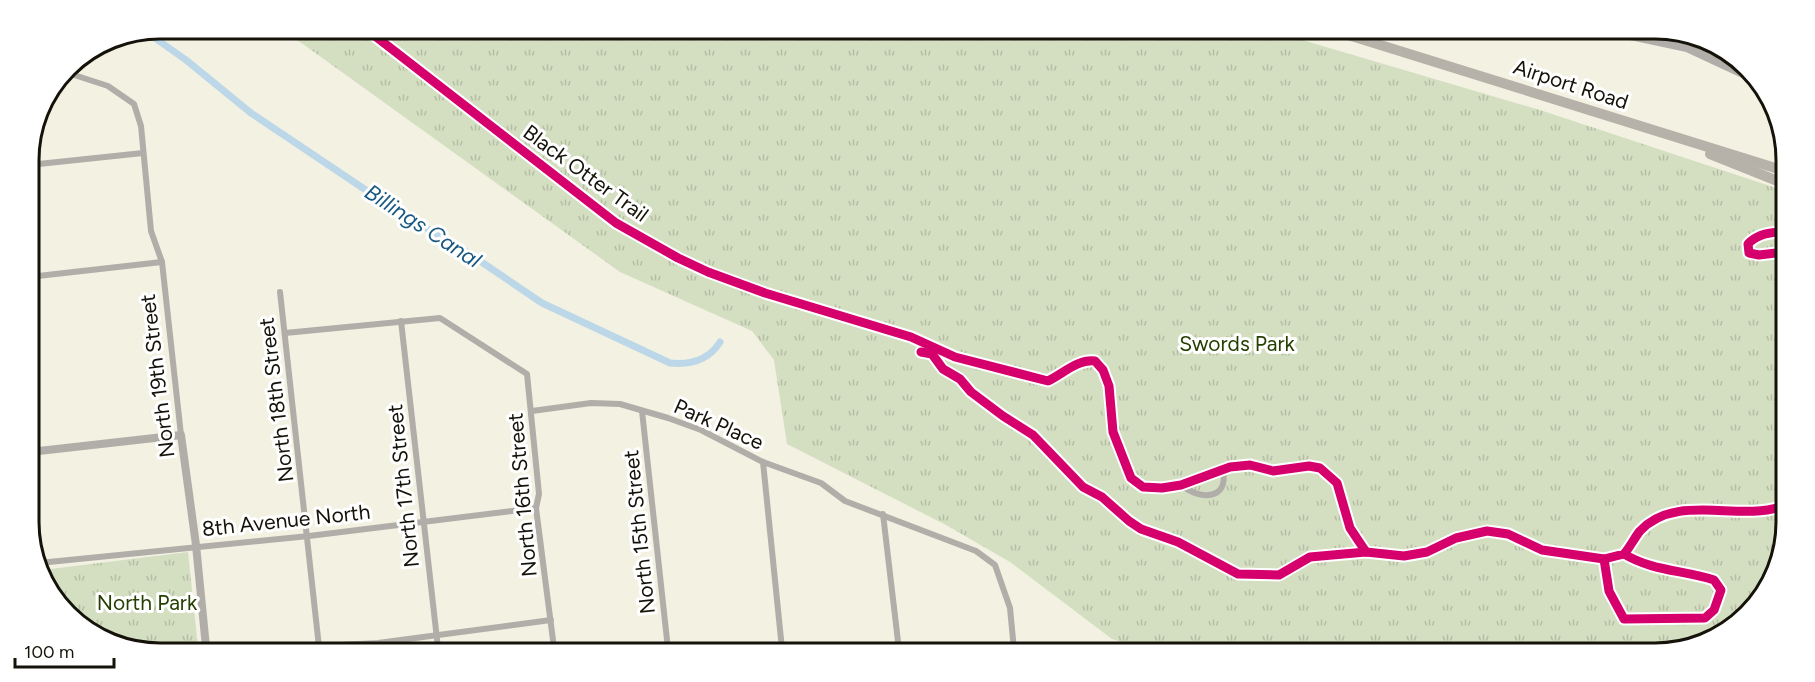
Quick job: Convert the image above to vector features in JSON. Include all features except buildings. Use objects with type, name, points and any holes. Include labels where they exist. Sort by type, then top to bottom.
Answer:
[{"type":"highway","name":"Airport Road","points":[[1361,39],[1776,168]]},
{"type":"highway","points":[[1674,137],[1729,163],[1776,181]]},
{"type":"street","name":"Black Otter Trail","points":[[379,39],[616,223],[708,272],[911,338],[955,357],[1048,381],[1085,360],[1095,361],[1103,370],[1109,386],[1113,432],[1131,478],[1143,487],[1162,488],[1181,484]]},
{"type":"street","points":[[1645,39],[1687,48],[1737,71]]},
{"type":"street","name":"North 19th Street","points":[[73,75],[108,86],[134,104],[141,126],[151,231],[162,262],[206,643]]},
{"type":"street","points":[[39,164],[143,153]]},
{"type":"street","points":[[39,276],[162,262]]},
{"type":"street","name":"North 18th Street","points":[[280,292],[309,536],[319,643]]},
{"type":"street","name":"North 16th Street","points":[[401,321],[441,318],[527,374],[539,494],[536,507],[553,643]]},
{"type":"street","points":[[285,333],[401,321]]},
{"type":"street","name":"North 17th Street","points":[[401,321],[438,643]]},
{"type":"street","name":"Park Place","points":[[532,411],[591,403],[620,404],[701,430],[763,462],[821,483],[845,501],[930,531],[976,551],[995,565],[1010,608],[1013,643]]},
{"type":"street","name":"North 15th Street","points":[[642,411],[667,643]]},
{"type":"street","points":[[39,451],[182,435]]},
{"type":"street","points":[[763,462],[781,643]]},
{"type":"street","points":[[1222,470],[1225,484],[1222,490],[1215,494],[1199,494],[1189,491],[1181,484],[1222,470],[1250,465],[1273,471],[1309,466],[1320,468],[1337,483],[1350,528],[1366,552],[1404,555],[1427,552],[1456,538],[1487,531],[1508,534],[1542,550],[1604,559],[1624,554],[1660,570],[1693,573],[1714,580],[1721,590],[1714,610],[1705,618],[1624,619],[1609,591],[1604,559]]},
{"type":"street","name":"8th Avenue North","points":[[46,562],[196,545],[309,536],[536,507]]},
{"type":"street","points":[[883,514],[898,643]]},
{"type":"street","points":[[362,643],[437,636],[551,620]]},
{"type":"green space","name":"Swords Park","points":[[296,39],[1299,39],[1540,110],[1776,188],[1776,522],[1774,546],[1764,576],[1741,608],[1716,627],[1679,641],[1663,643],[1125,643],[1112,639],[1010,562],[946,525],[787,444],[774,360],[752,331],[620,272]]},
{"type":"green space","name":"North Park","points":[[188,552],[198,643],[136,641],[106,631],[80,613],[69,602],[48,569]]},
{"type":"waterway","name":"Billings Canal","points":[[157,39],[251,113],[403,215],[455,244],[542,303],[670,363],[699,360],[716,348],[720,342]]},
{"type":"cycle path","points":[[379,39],[616,223],[678,258],[765,293],[911,337],[955,357],[1048,381],[1077,364],[1095,361],[1103,370],[1109,386],[1113,432],[1131,478],[1143,487],[1162,488],[1181,485],[1230,467],[1250,465],[1273,471],[1309,466],[1320,468],[1337,483],[1350,528],[1366,552]]},
{"type":"cycle path","points":[[1776,233],[1755,238],[1748,244],[1749,253],[1759,255],[1776,253]]},
{"type":"cycle path","points":[[921,352],[932,354],[943,369],[960,379],[971,392],[1033,435],[1083,487],[1102,497],[1129,521],[1141,529],[1178,542],[1238,574],[1279,575],[1310,557],[1366,552],[1404,556],[1427,552],[1456,538],[1487,531],[1508,534],[1542,550],[1604,559],[1624,554],[1640,531],[1654,520],[1671,513],[1688,510],[1745,511],[1776,508]]},
{"type":"cycle path","points":[[1604,559],[1609,591],[1624,619],[1705,618],[1714,610],[1721,590],[1714,580],[1646,564],[1624,554]]}]
